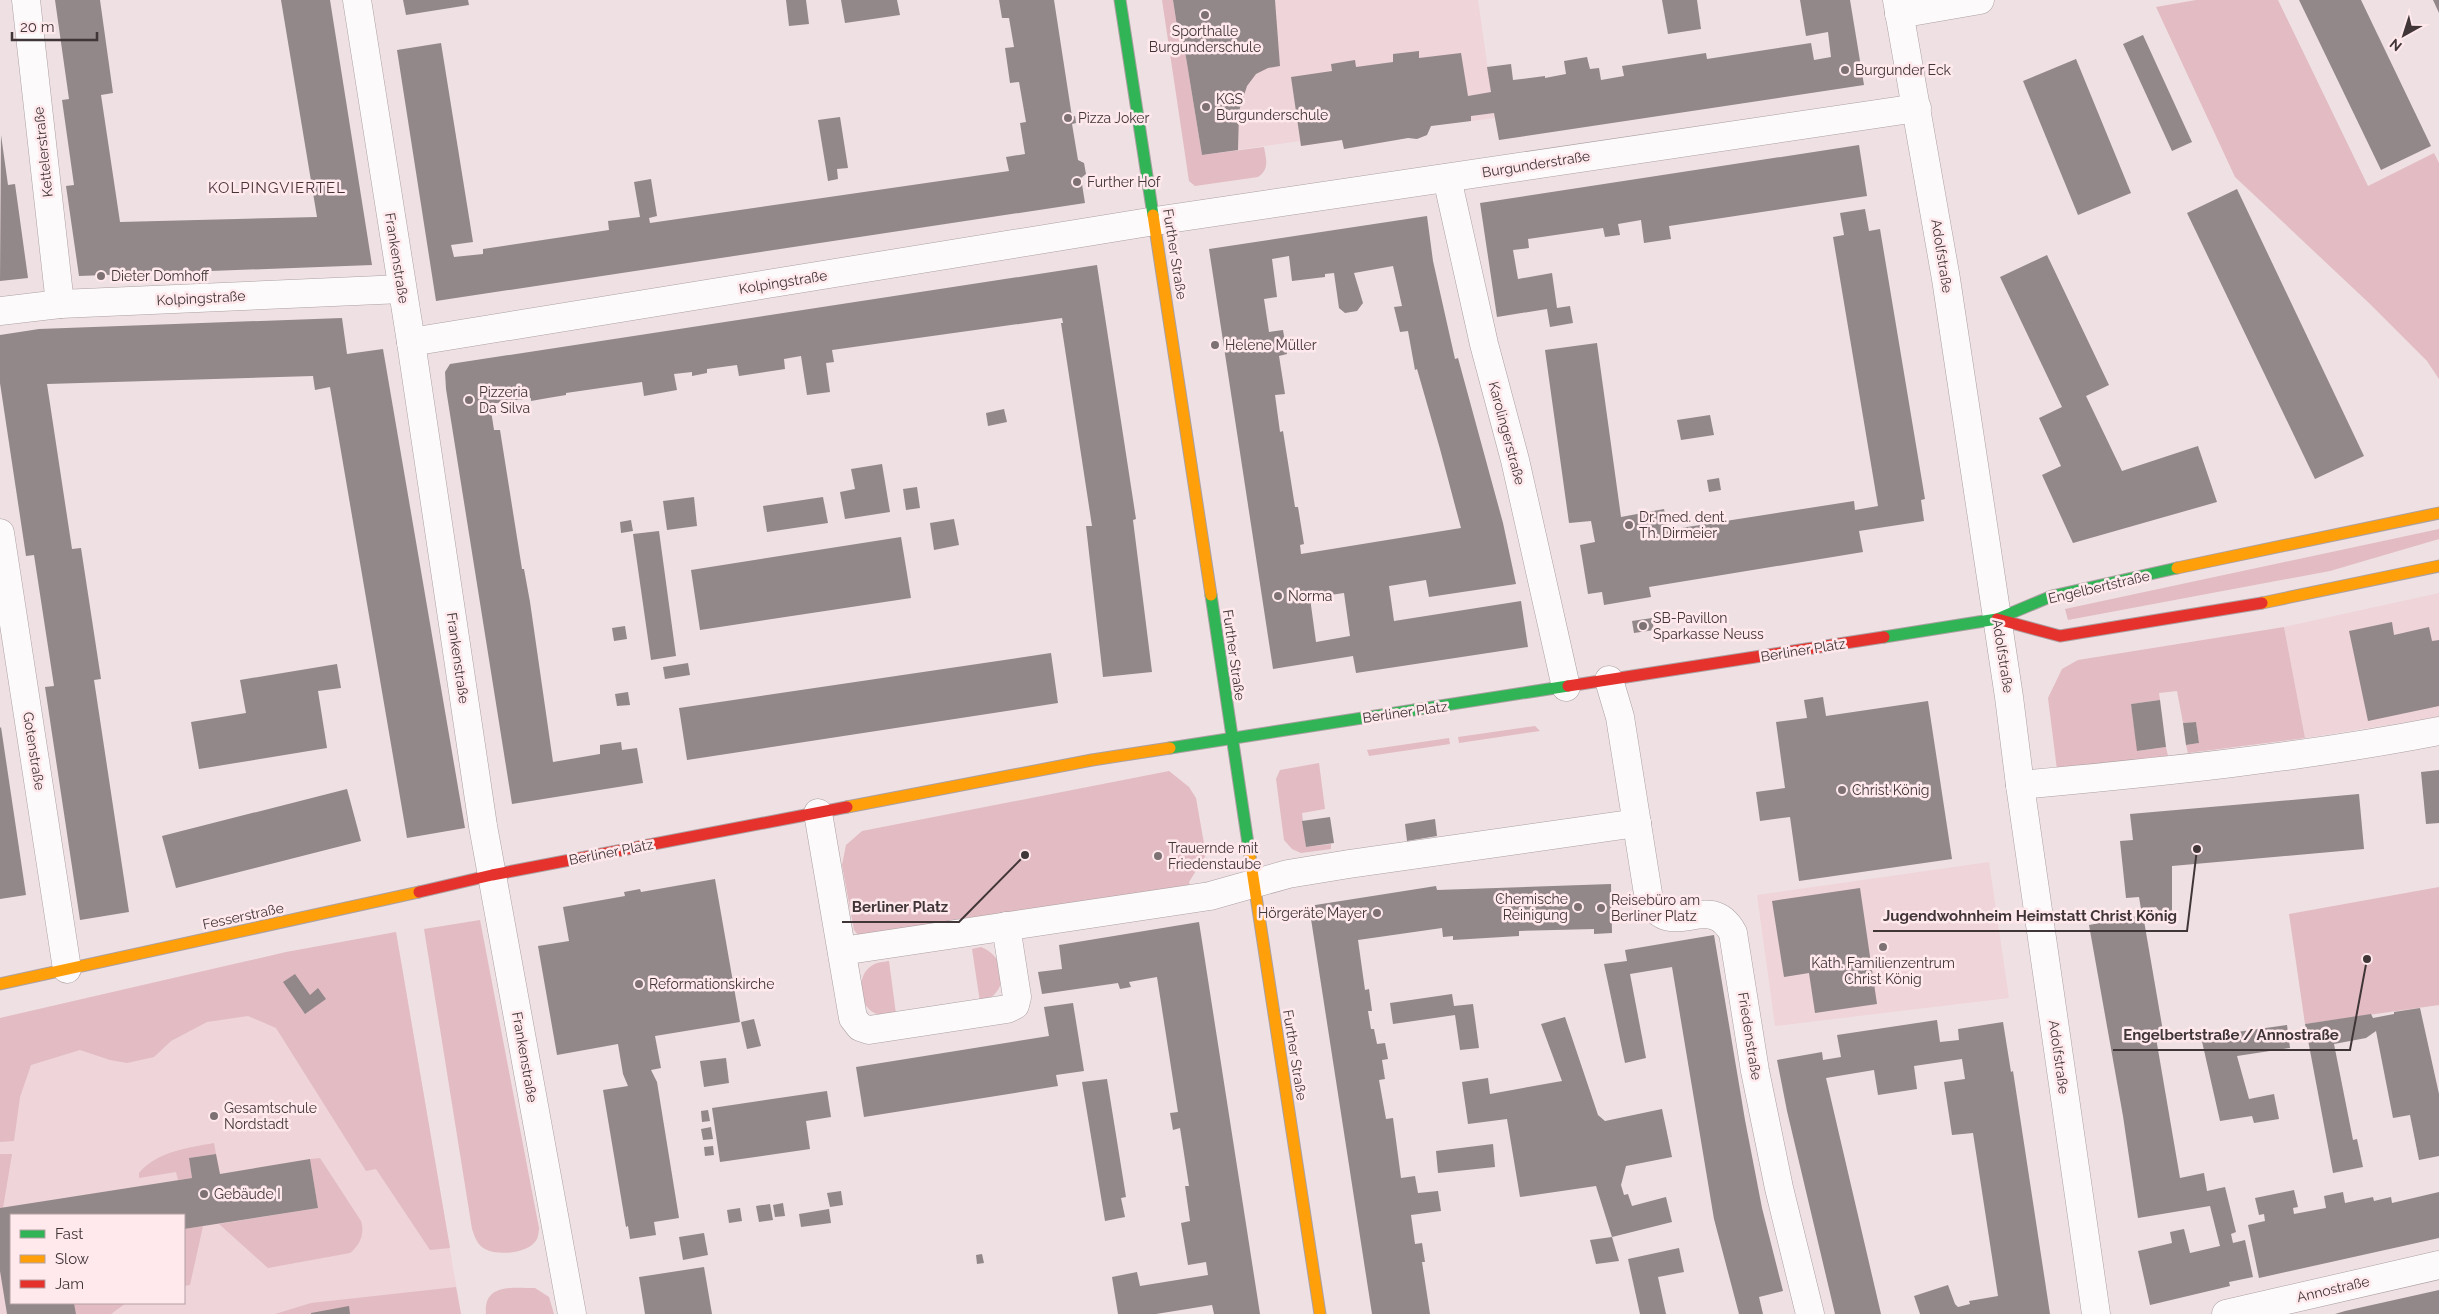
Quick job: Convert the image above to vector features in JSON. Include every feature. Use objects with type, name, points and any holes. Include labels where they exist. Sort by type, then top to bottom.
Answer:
[{"type":"main road","name":"Further Straße","points":[[1120,0],[1320,1314]]},
{"type":"main road","name":"Engelbertstraße","points":[[1998,619],[2052,596],[2070,591],[2439,513]]},
{"type":"main road","points":[[1998,619],[2060,636],[2289,599],[2439,566]]},
{"type":"main road","name":"Berliner Platz","points":[[492,875],[1092,760],[1998,619]]},
{"type":"main road","name":"Fesserstraße","points":[[0,984],[331,913],[492,875]]},
{"type":"street","name":"Kettelerstraße","points":[[26,0],[60,304]]},
{"type":"street","name":"Frankenstraße","points":[[356,0],[411,342],[483,826],[572,1314]]},
{"type":"street","points":[[1898,7],[1980,0]]},
{"type":"street","name":"Adolfstraße","points":[[1898,7],[1946,278],[1998,619],[2096,1314]]},
{"type":"street","name":"Burgunderstraße","points":[[1155,221],[1917,108]]},
{"type":"street","name":"Karolingerstraße","points":[[1447,178],[1484,344],[1515,460],[1566,687]]},
{"type":"street","name":"Kolpingstraße","points":[[411,342],[1155,221]]},
{"type":"street","name":"Kolpingstraße","points":[[0,311],[60,304],[402,289]]},
{"type":"street","name":"Gotenstraße","points":[[0,533],[67,970]]},
{"type":"street","points":[[842,951],[1210,896],[1288,874],[1340,865],[1637,823],[1620,717],[1609,680]]},
{"type":"street","points":[[2020,785],[2198,768],[2367,744],[2439,731]]},
{"type":"street","points":[[818,813],[853,1018],[860,1027],[870,1030],[1008,1009],[1015,1005],[1017,997],[1006,926]]},
{"type":"street","name":"Friedenstraße","points":[[1637,823],[1649,900],[1655,910],[1663,916],[1672,918],[1706,914],[1718,916],[1728,922],[1733,932],[1761,1100],[1779,1188],[1810,1314]]},
{"type":"street","name":"Annostraße","points":[[2226,1314],[2439,1265]]},
{"type":"shaded area","points":[[1162,0],[1173,0],[1179,39],[1183,39],[1202,155],[1264,147],[1266,167],[1258,177],[1195,186],[1189,181]]},
{"type":"shaded area","name":"KGS Burgunderschule","points":[[1173,0],[1478,0],[1495,118],[1431,126],[1427,135],[1420,138],[1408,138],[1344,149],[1342,140],[1301,146],[1300,141],[1202,155],[1183,39],[1179,39]]},
{"type":"shaded area","points":[[2196,0],[2278,0],[2368,186],[2434,153],[2439,163],[2439,379],[2427,361],[2370,304],[2235,177],[2156,7]]},
{"type":"shaded area","points":[[2439,529],[2439,539],[2330,571],[2068,620],[2065,609]]},
{"type":"shaded area","points":[[2439,593],[2439,717],[2305,738],[2284,627]]},
{"type":"shaded area","points":[[2284,627],[2305,738],[2188,753],[2186,745],[2199,743],[2196,722],[2183,723],[2177,691],[2159,693],[2160,700],[2131,704],[2138,751],[2166,747],[2168,756],[2057,770],[2048,698],[2062,669],[2078,660]]},
{"type":"shaded area","points":[[1535,726],[1540,731],[1459,743],[1458,737]]},
{"type":"shaded area","points":[[1449,738],[1450,744],[1369,756],[1367,750]]},
{"type":"shaded area","points":[[1319,763],[1325,809],[1302,813],[1306,847],[1331,844],[1331,849],[1301,853],[1292,849],[1284,840],[1276,779],[1280,770]]},
{"type":"shaded area","points":[[1169,771],[1189,787],[1196,798],[1206,855],[1189,882],[1190,887],[858,935],[854,930],[842,865],[846,845],[862,831]]},
{"type":"shaded area","name":"Kath. Familienzentrum Christ König","points":[[1989,862],[2009,998],[1775,1026],[1757,895]]},
{"type":"shaded area","points":[[2439,887],[2439,1005],[2305,1024],[2289,914]]},
{"type":"shaded area","points":[[480,920],[539,1228],[537,1238],[533,1244],[520,1251],[505,1253],[491,1251],[482,1247],[475,1238],[472,1229],[424,929]]},
{"type":"shaded area","name":"Gesamtschule Nordstadt","points":[[396,932],[461,1314],[0,1314],[0,1018],[237,963]]},
{"type":"shaded area","points":[[396,932],[450,1248],[430,1250],[376,1169],[366,1171],[276,1028],[248,1016],[207,1022],[171,1041],[154,1057],[127,1063],[110,1060],[80,1050],[31,1065],[20,1097],[14,1141],[0,1142],[0,1018],[286,952]]},
{"type":"shaded area","points":[[981,947],[990,952],[996,959],[1002,976],[997,992],[990,998],[980,1002],[972,949]]},
{"type":"shaded area","points":[[889,961],[896,1014],[886,1016],[871,1011],[866,1005],[861,991],[861,983],[867,969],[876,963]]},
{"type":"shaded area","points":[[214,1143],[216,1154],[189,1158],[192,1178],[178,1180],[176,1172],[139,1178],[139,1173],[164,1155]]},
{"type":"shaded area","points":[[0,1154],[12,1154],[3,1208],[0,1208]]},
{"type":"shaded area","points":[[320,1158],[361,1221],[362,1234],[359,1243],[350,1253],[268,1268],[219,1224],[318,1208],[310,1159]]},
{"type":"shaded area","points":[[203,1226],[190,1285],[185,1286],[185,1229]]},
{"type":"shaded area","points":[[456,1287],[461,1314],[275,1314],[311,1303]]},
{"type":"shaded area","points":[[509,1288],[535,1288],[549,1297],[554,1314],[486,1314],[486,1304],[489,1297],[495,1292]]},
{"type":"shaded area","points":[[74,1304],[125,1304],[111,1314],[76,1314]]},
{"type":"building","points":[[55,0],[100,0],[113,93],[101,95],[120,222],[317,217],[281,0],[330,0],[372,265],[79,276],[66,186],[74,185],[62,100],[69,99]]},
{"type":"building","points":[[403,0],[468,0],[469,5],[406,15]]},
{"type":"building","points":[[786,0],[806,0],[809,24],[789,26]]},
{"type":"building","points":[[841,0],[897,0],[900,15],[845,23]]},
{"type":"building","points":[[999,0],[1054,0],[1072,117],[1075,116],[1076,123],[1072,124],[1078,160],[1084,163],[1086,174],[1081,178],[1085,203],[436,301],[397,50],[441,43],[473,242],[451,245],[454,257],[483,254],[483,249],[609,230],[608,221],[640,217],[634,182],[651,179],[657,216],[649,218],[650,223],[1009,171],[1006,157],[1025,154],[1020,123],[1026,122],[1019,82],[1010,83],[1005,48],[1014,47],[1009,18],[1002,18]]},
{"type":"building","points":[[1173,0],[1275,0],[1280,66],[1268,68],[1256,74],[1247,86],[1239,111],[1238,150],[1202,155],[1183,39],[1179,39]]},
{"type":"building","points":[[1662,0],[1697,0],[1701,29],[1668,34]]},
{"type":"building","points":[[1800,0],[1850,0],[1864,85],[1499,140],[1494,113],[1471,116],[1471,121],[1431,126],[1427,135],[1417,139],[1408,138],[1344,149],[1342,140],[1301,146],[1291,77],[1332,71],[1331,64],[1355,60],[1356,67],[1393,62],[1393,54],[1419,51],[1419,58],[1461,53],[1468,96],[1491,92],[1487,67],[1511,64],[1513,80],[1545,76],[1545,78],[1566,74],[1564,61],[1587,57],[1590,69],[1599,68],[1601,80],[1624,76],[1622,66],[1706,53],[1707,59],[1811,43],[1814,60],[1831,57],[1828,32],[1806,36]]},
{"type":"building","points":[[2299,0],[2361,0],[2431,146],[2381,170]]},
{"type":"building","points":[[2433,0],[2439,0],[2439,13]]},
{"type":"building","points":[[2143,35],[2192,142],[2172,151],[2123,44]]},
{"type":"building","points":[[2076,59],[2131,193],[2078,215],[2023,81]]},
{"type":"building","points":[[840,117],[848,168],[837,169],[838,179],[828,181],[818,120]]},
{"type":"building","points":[[1,135],[8,185],[15,184],[28,278],[0,281]]},
{"type":"building","points":[[1859,145],[1867,196],[1669,226],[1671,239],[1644,243],[1641,220],[1618,224],[1620,235],[1605,237],[1603,228],[1528,239],[1529,248],[1513,250],[1518,279],[1552,273],[1557,308],[1570,306],[1573,323],[1550,327],[1547,309],[1497,317],[1480,203]]},
{"type":"building","points":[[2237,189],[2364,456],[2315,479],[2187,213]]},
{"type":"building","points":[[1865,209],[1869,231],[1880,229],[1925,499],[1921,500],[1924,521],[1859,531],[1863,552],[1649,587],[1651,597],[1604,605],[1602,592],[1588,594],[1580,545],[1595,542],[1591,521],[1569,523],[1545,350],[1597,343],[1621,517],[1664,509],[1668,530],[1854,501],[1855,510],[1878,506],[1833,237],[1844,235],[1840,213]]},
{"type":"building","points":[[1427,216],[1433,261],[1455,359],[1458,358],[1503,523],[1516,584],[1429,597],[1426,580],[1389,586],[1394,621],[1521,601],[1528,647],[1356,673],[1353,656],[1273,669],[1209,249]],"holes":[[[1289,256],[1292,281],[1325,277],[1325,274],[1334,273],[1339,308],[1345,313],[1357,311],[1363,303],[1354,273],[1393,266],[1402,306],[1394,307],[1400,332],[1408,331],[1415,370],[1417,369],[1461,528],[1301,554],[1300,545],[1304,544],[1298,507],[1295,507],[1283,431],[1280,432],[1275,395],[1285,394],[1279,356],[1287,354],[1283,330],[1269,332],[1264,299],[1277,297],[1272,259]],[[1344,593],[1350,636],[1316,642],[1310,598]]]},
{"type":"building","points":[[2047,255],[2109,385],[2086,396],[2122,471],[2198,446],[2217,502],[2073,543],[2042,475],[2061,466],[2039,418],[2062,407],[2000,277]]},
{"type":"building","points":[[1097,265],[1136,519],[1133,520],[1152,672],[1103,677],[1086,526],[1092,526],[1061,323],[1063,323],[1062,318],[832,350],[834,362],[826,363],[830,392],[807,395],[801,356],[784,359],[785,369],[739,376],[737,365],[707,369],[707,373],[692,376],[692,372],[674,374],[677,390],[644,396],[642,382],[566,393],[566,395],[531,401],[531,398],[490,404],[494,430],[500,430],[522,569],[524,569],[530,602],[553,762],[600,754],[600,745],[621,742],[622,750],[637,748],[643,783],[512,804],[446,389],[445,372],[450,364]]},
{"type":"building","points":[[342,318],[347,354],[383,349],[465,828],[407,838],[330,387],[315,390],[313,376],[47,384],[72,549],[81,548],[101,679],[94,680],[129,912],[80,920],[45,687],[54,686],[34,555],[26,556],[0,383],[0,335],[39,329]]},
{"type":"building","points":[[1004,409],[1007,422],[988,426],[986,413]]},
{"type":"building","points":[[1710,415],[1714,435],[1681,440],[1677,420]]},
{"type":"building","points":[[882,464],[890,512],[845,519],[840,492],[855,489],[851,469]]},
{"type":"building","points":[[1719,478],[1721,490],[1709,492],[1707,480]]},
{"type":"building","points":[[917,487],[920,508],[906,510],[903,489]]},
{"type":"building","points":[[694,497],[697,526],[667,530],[663,501]]},
{"type":"building","points":[[823,497],[828,523],[767,532],[763,506]]},
{"type":"building","points":[[954,519],[959,545],[934,550],[930,523]]},
{"type":"building","points":[[631,520],[633,531],[621,533],[620,522]]},
{"type":"building","points":[[659,531],[676,656],[651,660],[633,534]]},
{"type":"building","points":[[901,537],[911,598],[700,630],[691,570]]},
{"type":"building","name":"SB-Pavillon Sparkasse Neuss","points":[[1652,618],[1654,630],[1634,633],[1632,621]]},
{"type":"building","points":[[2392,622],[2394,635],[2429,627],[2432,641],[2439,640],[2439,706],[2368,721],[2349,631]]},
{"type":"building","points":[[625,626],[627,639],[614,641],[612,628]]},
{"type":"building","points":[[1051,653],[1058,703],[687,760],[679,708]]},
{"type":"building","points":[[688,663],[690,675],[665,679],[663,667]]},
{"type":"building","points":[[337,664],[341,688],[318,691],[327,748],[199,769],[191,722],[246,713],[240,680]]},
{"type":"building","points":[[628,692],[630,705],[617,706],[615,694]]},
{"type":"building","name":"Christ König","points":[[1823,697],[1826,716],[1928,701],[1952,859],[1799,881],[1790,817],[1760,821],[1756,792],[1785,788],[1776,722],[1807,718],[1804,700]]},
{"type":"building","points":[[2160,700],[2166,747],[2137,751],[2131,704]]},
{"type":"building","points":[[2196,722],[2199,743],[2186,745],[2183,723]]},
{"type":"building","points":[[0,728],[26,895],[0,899]]},
{"type":"building","points":[[2439,770],[2439,823],[2426,824],[2421,772]]},
{"type":"building","points":[[347,789],[361,841],[176,888],[162,836]]},
{"type":"building","points":[[2359,794],[2364,849],[2172,866],[2172,912],[2160,912],[2156,907],[2141,909],[2139,897],[2126,898],[2120,841],[2133,840],[2130,814]]},
{"type":"building","points":[[1330,817],[1334,843],[1306,847],[1302,821]]},
{"type":"building","points":[[1435,819],[1437,836],[1407,841],[1405,824]]},
{"type":"building","name":"Reformationskirche","points":[[715,879],[740,1022],[655,1036],[661,1068],[651,1070],[657,1082],[679,1218],[654,1222],[656,1235],[630,1239],[628,1226],[626,1227],[603,1090],[628,1086],[623,1074],[618,1044],[557,1055],[538,946],[569,941],[563,907],[625,896],[624,892],[640,889],[641,892]]},
{"type":"building","points":[[1611,884],[1612,933],[1594,934],[1594,929],[1519,931],[1519,936],[1453,940],[1453,936],[1443,937],[1442,928],[1358,940],[1365,990],[1369,989],[1372,1011],[1368,1011],[1371,1029],[1374,1029],[1377,1044],[1385,1043],[1388,1059],[1382,1060],[1385,1079],[1379,1080],[1386,1119],[1393,1118],[1401,1178],[1415,1176],[1418,1193],[1438,1191],[1441,1211],[1411,1215],[1415,1244],[1422,1243],[1425,1262],[1422,1262],[1430,1314],[1372,1314],[1309,906],[1436,886],[1437,890]]},
{"type":"building","points":[[1860,888],[1877,1004],[1815,1013],[1809,973],[1784,977],[1772,901]]},
{"type":"building","points":[[2143,915],[2164,1037],[2156,1038],[2180,1178],[2204,1173],[2207,1191],[2225,1187],[2236,1232],[2231,1234],[2233,1243],[2245,1240],[2253,1277],[2229,1282],[2230,1286],[2150,1305],[2138,1251],[2172,1243],[2170,1232],[2184,1229],[2190,1253],[2220,1246],[2210,1206],[2138,1218],[2123,1116],[2089,925]]},
{"type":"building","points":[[1199,922],[1260,1314],[1214,1314],[1212,1305],[1156,1314],[1118,1314],[1112,1277],[1137,1272],[1140,1286],[1208,1275],[1206,1262],[1188,1265],[1181,1223],[1190,1221],[1185,1186],[1189,1186],[1180,1128],[1173,1130],[1170,1113],[1178,1112],[1157,977],[1129,982],[1131,987],[1120,989],[1118,983],[1042,994],[1038,972],[1062,969],[1059,945]]},
{"type":"building","points":[[1714,935],[1745,1120],[1762,1208],[1783,1291],[1759,1297],[1763,1314],[1739,1314],[1714,1219],[1672,967],[1630,974],[1646,1058],[1625,1063],[1604,964],[1627,961],[1625,950]]},
{"type":"building","points":[[295,974],[310,995],[318,988],[326,999],[305,1014],[283,982]]},
{"type":"building","points":[[1452,994],[1454,1006],[1473,1004],[1479,1048],[1460,1050],[1455,1015],[1393,1024],[1390,1003]]},
{"type":"building","points":[[1073,1003],[1084,1071],[1056,1075],[1058,1086],[864,1117],[856,1067],[1049,1036],[1044,1007]]},
{"type":"building","points":[[2420,1008],[2439,1094],[2439,1156],[2419,1160],[2410,1115],[2393,1118],[2376,1031],[2366,1038],[2334,1044],[2353,1140],[2357,1139],[2363,1167],[2333,1173],[2305,1024],[2371,1014],[2373,1018]]},
{"type":"building","points":[[1565,1017],[1598,1115],[1605,1121],[1662,1109],[1672,1157],[1626,1166],[1621,1185],[1624,1195],[1628,1194],[1632,1206],[1666,1197],[1672,1222],[1612,1237],[1596,1186],[1520,1197],[1507,1119],[1468,1124],[1462,1082],[1488,1078],[1490,1094],[1562,1081],[1541,1024]]},
{"type":"building","points":[[754,1019],[761,1046],[747,1049],[741,1022]]},
{"type":"building","points":[[1937,1020],[1940,1042],[1959,1040],[1958,1029],[2003,1022],[2011,1072],[2013,1071],[2050,1314],[1920,1314],[1914,1296],[1948,1285],[1958,1307],[1970,1304],[1969,1301],[1998,1296],[1973,1133],[1952,1135],[1944,1082],[1965,1079],[1962,1059],[1914,1066],[1917,1089],[1878,1095],[1874,1070],[1826,1078],[1881,1314],[1835,1314],[1787,1111],[1777,1060],[1822,1052],[1823,1060],[1841,1057],[1837,1035]]},
{"type":"building","points":[[2287,1025],[2290,1048],[2237,1056],[2249,1099],[2274,1094],[2279,1119],[2254,1123],[2252,1116],[2220,1121],[2201,1037]]},
{"type":"building","points":[[726,1058],[729,1083],[704,1087],[700,1061]]},
{"type":"building","points":[[1107,1079],[1126,1197],[1121,1198],[1125,1217],[1105,1221],[1082,1082]]},
{"type":"building","points":[[827,1091],[831,1117],[806,1121],[810,1149],[720,1162],[712,1108]]},
{"type":"building","points":[[708,1110],[710,1121],[702,1122],[701,1111]]},
{"type":"building","points":[[711,1127],[713,1139],[703,1140],[701,1129]]},
{"type":"building","points":[[1493,1144],[1495,1167],[1438,1173],[1436,1151]]},
{"type":"building","points":[[713,1146],[714,1155],[705,1156],[704,1147]]},
{"type":"building","name":"Gebäude I","points":[[216,1154],[220,1174],[310,1159],[318,1208],[185,1229],[185,1214],[10,1214],[10,1304],[74,1304],[76,1314],[7,1314],[0,1271],[0,1208],[192,1178],[189,1158]]},
{"type":"building","points":[[2294,1190],[2298,1207],[2293,1208],[2294,1214],[2326,1208],[2324,1196],[2343,1192],[2345,1203],[2373,1197],[2374,1201],[2391,1197],[2392,1203],[2439,1192],[2439,1238],[2259,1278],[2248,1225],[2265,1221],[2264,1214],[2259,1215],[2255,1198]]},
{"type":"building","points":[[841,1191],[843,1205],[830,1207],[827,1193]]},
{"type":"building","points":[[783,1203],[785,1216],[775,1217],[773,1205]]},
{"type":"building","points":[[770,1204],[773,1220],[759,1222],[756,1206]]},
{"type":"building","points":[[740,1208],[742,1221],[729,1223],[727,1210]]},
{"type":"building","points":[[829,1209],[831,1223],[801,1227],[799,1214]]},
{"type":"building","points":[[704,1233],[708,1255],[683,1260],[679,1237]]},
{"type":"building","points":[[1612,1237],[1619,1261],[1596,1264],[1590,1240]]},
{"type":"building","points":[[1679,1248],[1684,1272],[1658,1277],[1666,1314],[1640,1314],[1628,1259]]},
{"type":"building","points":[[982,1254],[984,1263],[977,1264],[976,1255]]},
{"type":"building","points":[[704,1267],[712,1314],[645,1314],[639,1277]]},
{"type":"building","points":[[2439,1290],[2439,1314],[2335,1314],[2345,1311]]},
{"type":"building","points":[[349,1306],[350,1314],[311,1314],[311,1313]]},
{"type":"traffic: fast","points":[[1120,0],[1153,215]]},
{"type":"traffic: fast","points":[[1884,637],[1997,619],[2052,596],[2177,568]]},
{"type":"traffic: fast","points":[[1211,595],[1250,857]]},
{"type":"traffic: fast","points":[[1170,748],[1568,686]]},
{"type":"traffic: slow","points":[[1153,215],[1211,595]]},
{"type":"traffic: slow","points":[[2177,568],[2439,513]]},
{"type":"traffic: slow","points":[[2262,603],[2439,566]]},
{"type":"traffic: slow","points":[[847,807],[1092,760],[1170,748]]},
{"type":"traffic: slow","points":[[1250,857],[1320,1314]]},
{"type":"traffic: slow","points":[[0,984],[419,892]]},
{"type":"traffic: jam","points":[[1997,619],[2060,636],[2262,603]]},
{"type":"traffic: jam","points":[[1568,686],[1884,637]]},
{"type":"traffic: jam","points":[[419,892],[492,875],[847,807]]},
{"type":"place","name":"Sporthalle Burgunderschule","points":[[1205,15]]},
{"type":"place","name":"Burgunder Eck","points":[[1845,70]]},
{"type":"place","name":"KGS Burgunderschule","points":[[1206,107]]},
{"type":"place","name":"Pizza Joker","points":[[1068,118]]},
{"type":"place","name":"Further Hof","points":[[1077,182]]},
{"type":"place","name":"Dieter Domhoff","points":[[101,276]]},
{"type":"place","name":"Helene Müller","points":[[1215,345]]},
{"type":"place","name":"Pizzeria Da Silva","points":[[469,400]]},
{"type":"place","name":"Dr. med. dent. Th. Dirmeier","points":[[1629,525]]},
{"type":"place","name":"Norma","points":[[1278,596]]},
{"type":"place","name":"SB-Pavillon Sparkasse Neuss","points":[[1643,626]]},
{"type":"place","name":"Christ König","points":[[1842,790]]},
{"type":"place","name":"Jugendwohnheim Heimstatt Christ König","points":[[2197,849]]},
{"type":"place","name":"Berliner Platz","points":[[1025,855]]},
{"type":"place","name":"Trauernde mit Friedenstaube","points":[[1158,856]]},
{"type":"place","name":"Chemische Reinigung","points":[[1578,907]]},
{"type":"place","name":"Reisebüro am Berliner Platz","points":[[1601,908]]},
{"type":"place","name":"Hörgeräte Mayer","points":[[1377,913]]},
{"type":"place","name":"Kath. Familienzentrum Christ König","points":[[1883,947]]},
{"type":"place","name":"Engelbertstraße / Annostraße","points":[[2367,959]]},
{"type":"place","name":"Reformationskirche","points":[[639,984]]},
{"type":"place","name":"Gesamtschule Nordstadt","points":[[214,1116]]},
{"type":"place","name":"Gebäude I","points":[[204,1194]]},
{"type":"district","name":"KOLPINGVIERTEL","points":[[277,188]]}]
